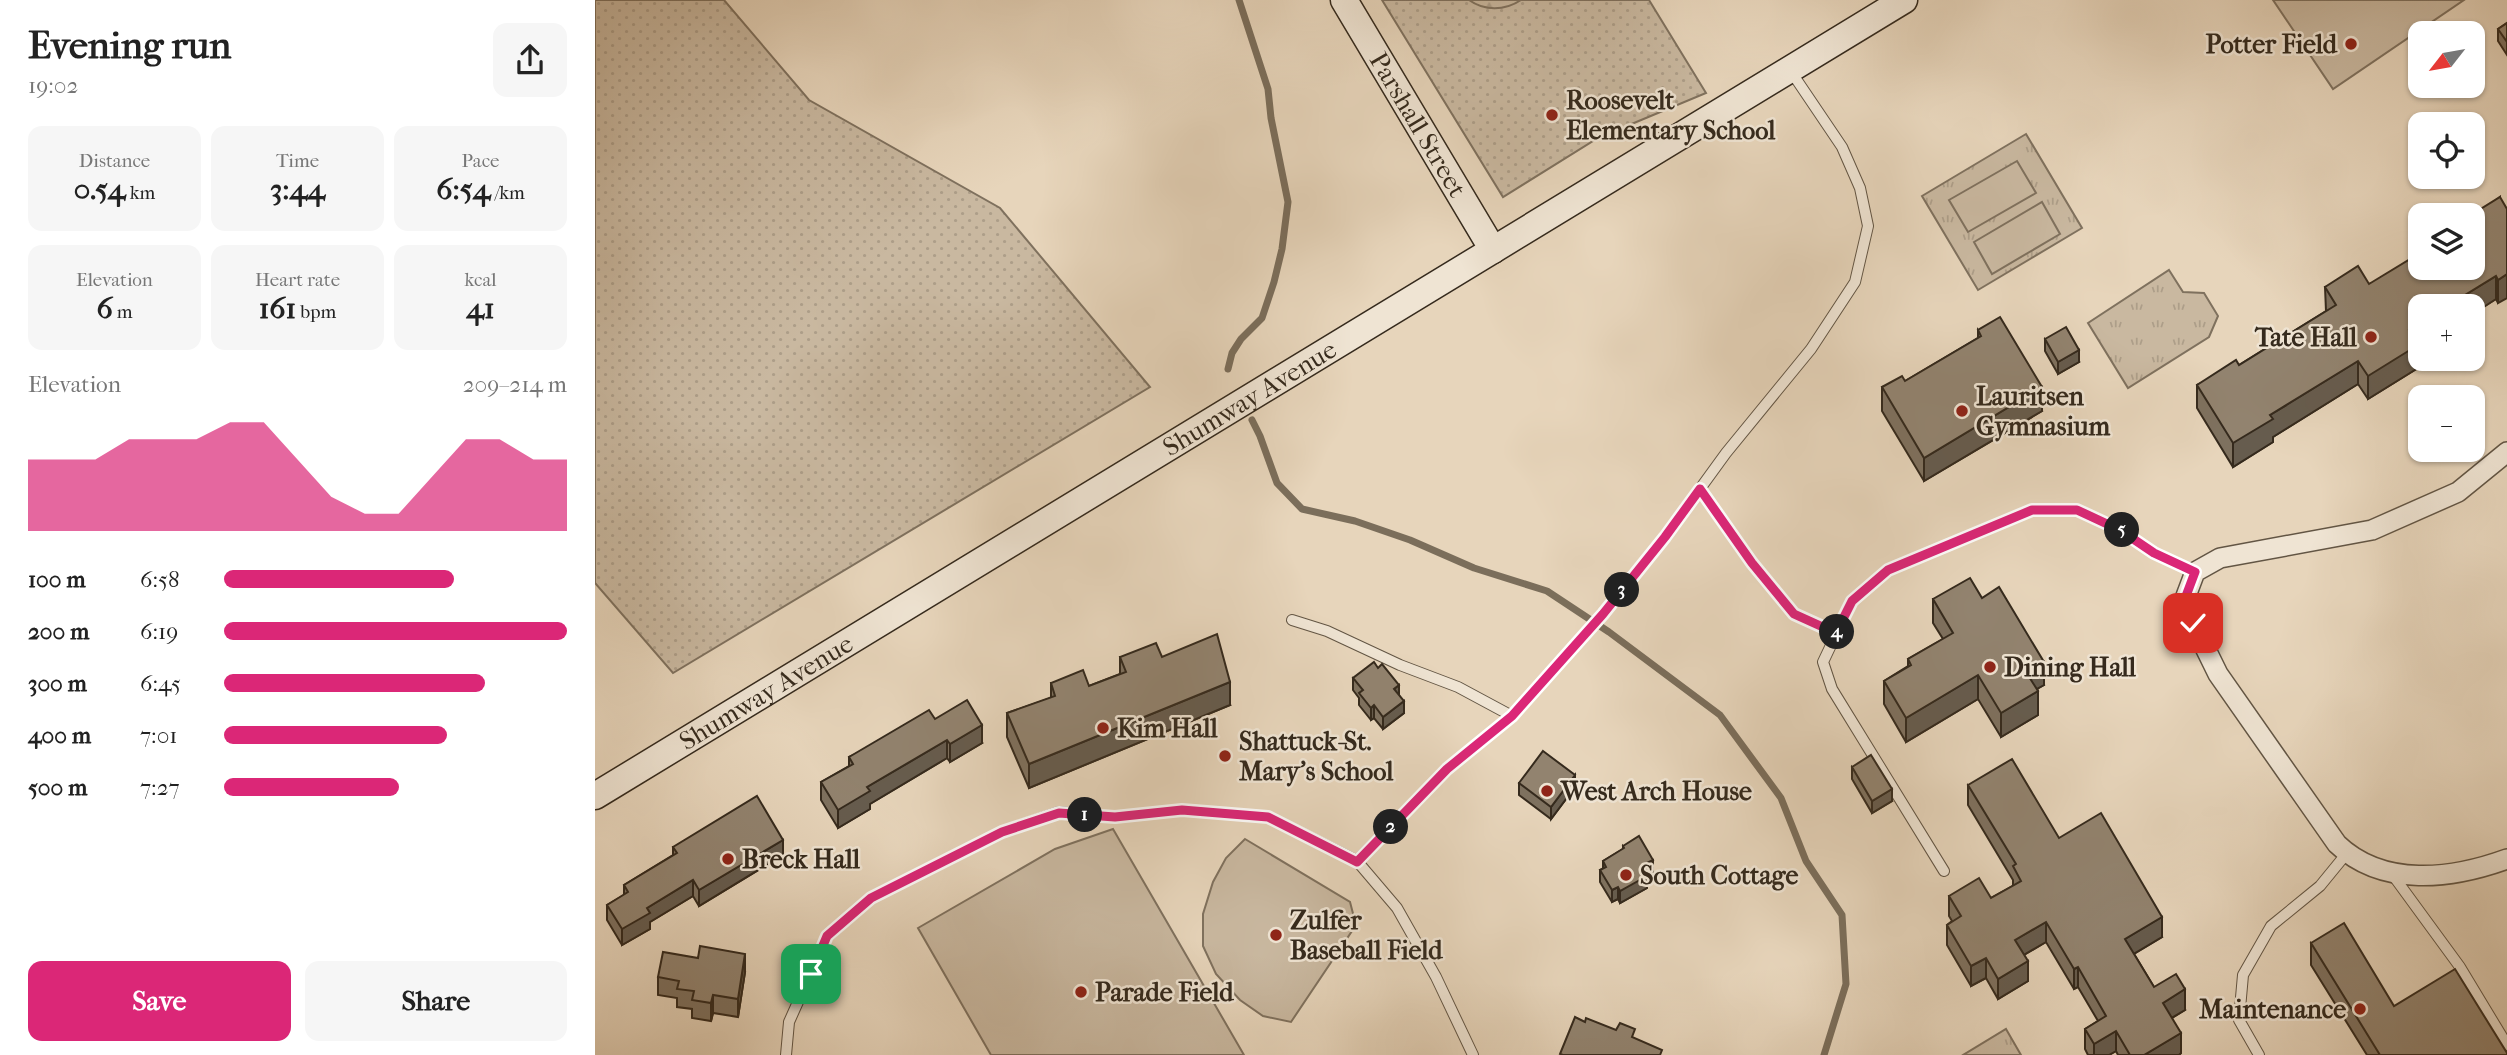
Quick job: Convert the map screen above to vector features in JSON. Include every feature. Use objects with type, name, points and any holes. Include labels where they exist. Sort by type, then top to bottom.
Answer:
[{"type":"street","name":"Parshall Street","points":[[1344,0],[1493,250]]},
{"type":"street","name":"Shumway Avenue","points":[[595,796],[1904,0]]},
{"type":"street","points":[[2507,452],[2458,492],[2372,530],[2220,558],[2195,572],[2186,596],[2193,623],[2218,674],[2299,792],[2337,844],[2347,853],[2365,865],[2391,874],[2441,876],[2482,868],[2507,859]]},
{"type":"lane","points":[[1357,862],[1447,769],[1512,716],[1603,614],[1665,537],[1725,453],[1811,349],[1855,282],[1868,226],[1860,188],[1842,147],[1790,69]]},
{"type":"lane","points":[[1700,489],[1752,563],[1794,614],[1836,633]]},
{"type":"lane","points":[[1944,872],[1832,689],[1823,662],[1852,601],[1888,570],[2032,510],[2077,510],[2120,530],[2154,553],[2195,572]]},
{"type":"lane","points":[[1292,620],[1327,631],[1400,665],[1458,687],[1512,716]]},
{"type":"lane","points":[[786,1055],[789,1022],[827,936],[871,898],[1002,832],[1059,813],[1115,817],[1182,810],[1268,817],[1357,862],[1397,908],[1436,977],[1473,1055]]},
{"type":"lane","points":[[2259,1055],[2239,1020],[2243,975],[2271,926],[2320,886],[2347,853]]},
{"type":"lane","points":[[2391,874],[2460,967],[2507,1045]]},
{"type":"green space","points":[[595,0],[724,0],[809,100],[1000,208],[1150,387],[673,673],[595,583]]},
{"type":"green space","name":"Roosevelt Elementary School","points":[[1382,0],[1649,0],[1706,93],[1598,138],[1503,197]]},
{"type":"green space","points":[[1469,0],[1521,0],[1495,8],[1481,6]]},
{"type":"green space","name":"Potter Field","points":[[2273,0],[2464,0],[2433,21],[2408,21],[2408,38],[2333,89]]},
{"type":"green space","points":[[2026,134],[2082,228],[1978,290],[1922,196]]},
{"type":"green space","points":[[2017,161],[2036,193],[1968,232],[1949,200]]},
{"type":"green space","points":[[2042,202],[2060,234],[1992,274],[1974,242]]},
{"type":"green space","points":[[2169,270],[2183,292],[2204,293],[2218,316],[2209,337],[2128,388],[2088,323]]},
{"type":"green space","name":"Parade Field","points":[[1113,829],[1244,1055],[991,1055],[918,928],[1055,849]]},
{"type":"green space","name":"Zulfer Baseball Field","points":[[1245,839],[1350,902],[1356,925],[1291,1022],[1263,1016],[1240,1000],[1216,974],[1203,946],[1203,914],[1213,882],[1226,858]]},
{"type":"green space","points":[[2006,1029],[2021,1055],[1963,1055]]},
{"type":"building","points":[[2507,23],[2507,42],[2498,29]]},
{"type":"building","name":"Tate Hall","points":[[2500,197],[2507,209],[2507,274],[2498,280],[2496,276],[2467,294],[2408,294],[2408,351],[2368,376],[2358,361],[2270,415],[2273,419],[2233,443],[2197,385],[2236,360],[2239,365],[2336,305],[2325,287],[2358,266],[2369,284],[2408,260],[2408,280],[2485,280],[2485,206]]},
{"type":"building","name":"Lauritsen Gymnasium","points":[[2000,317],[2042,387],[1924,458],[1882,387],[1902,376],[1905,381],[1981,336],[1978,330]]},
{"type":"building","points":[[2066,327],[2079,350],[2058,362],[2045,339]]},
{"type":"building","name":"Dining Hall","points":[[1970,578],[1982,598],[1999,587],[2044,662],[2026,672],[2038,691],[2001,713],[1978,675],[1906,718],[1884,681],[1911,665],[1908,659],[1953,633],[1933,599]]},
{"type":"building","points":[[1217,634],[1230,682],[1029,764],[1007,713],[1055,696],[1051,683],[1083,670],[1089,686],[1126,672],[1120,657],[1156,643],[1162,657]]},
{"type":"building","points":[[1374,662],[1378,668],[1382,664],[1399,685],[1394,689],[1404,701],[1383,717],[1374,705],[1371,708],[1359,693],[1363,690],[1353,678]]},
{"type":"building","points":[[967,700],[982,725],[950,744],[947,740],[867,787],[870,791],[838,810],[821,782],[853,764],[849,757],[929,710],[935,719]]},
{"type":"building","name":"West Arch House","points":[[1543,751],[1575,775],[1551,807],[1519,783]]},
{"type":"building","points":[[1871,755],[1892,789],[1872,801],[1852,767]]},
{"type":"building","points":[[2012,759],[2059,838],[2101,813],[2162,917],[2125,939],[2154,987],[2176,974],[2185,989],[2163,1003],[2181,1033],[2144,1055],[2130,1055],[2116,1031],[2094,1044],[2085,1029],[2106,1016],[2078,967],[2074,969],[2046,922],[2015,940],[2028,961],[1998,979],[1986,958],[1971,966],[1947,925],[1961,916],[1949,896],[1979,878],[1991,898],[2021,881],[2013,866],[2016,864],[1968,785]]},
{"type":"building","points":[[757,796],[783,840],[699,890],[693,880],[647,908],[650,913],[622,929],[607,905],[628,892],[624,885],[677,853],[673,847]]},
{"type":"building","name":"South Cottage","points":[[1639,836],[1653,860],[1645,864],[1648,869],[1644,871],[1647,876],[1620,891],[1618,887],[1612,890],[1600,870],[1606,867],[1603,861]]},
{"type":"building","points":[[2344,923],[2394,1006],[2455,969],[2507,1055],[2380,1055],[2311,943]]},
{"type":"building","points":[[700,946],[745,954],[738,999],[713,995],[711,1003],[692,1000],[694,991],[677,989],[679,981],[658,977],[663,952],[698,958]]},
{"type":"building","points":[[1575,1017],[1585,1022],[1586,1018],[1616,1030],[1620,1023],[1635,1029],[1632,1037],[1662,1050],[1660,1055],[1560,1054]]},
{"type":"waterway","points":[[1228,369],[1232,353],[1241,339],[1262,318],[1282,249],[1288,202],[1271,118],[1268,89],[1239,0]]},
{"type":"waterway","points":[[1252,420],[1277,483],[1302,509],[1355,521],[1410,540],[1474,568],[1547,591],[1609,632],[1720,715],[1781,798],[1806,861],[1842,915],[1846,984],[1824,1055]]},
{"type":"place","name":"Potter Field","points":[[2351,44]]},
{"type":"place","name":"Roosevelt Elementary School","points":[[1552,115]]},
{"type":"place","name":"Tate Hall","points":[[2371,337]]},
{"type":"place","name":"Lauritsen Gymnasium","points":[[1962,411]]},
{"type":"place","name":"Dining Hall","points":[[1990,667]]},
{"type":"place","name":"Kim Hall","points":[[1103,728]]},
{"type":"place","name":"Shattuck-St. Mary’s School","points":[[1225,756]]},
{"type":"place","name":"West Arch House","points":[[1547,791]]},
{"type":"place","name":"Breck Hall","points":[[728,859]]},
{"type":"place","name":"South Cottage","points":[[1626,875]]},
{"type":"place","name":"Zulfer Baseball Field","points":[[1276,935]]},
{"type":"place","name":"Parade Field","points":[[1081,992]]},
{"type":"place","name":"Maintenance","points":[[2360,1009]]},
{"type":"route","points":[[811,974],[827,936],[871,898],[1002,832],[1059,813],[1115,817],[1182,810],[1268,817],[1357,862],[1447,769],[1512,716],[1603,614],[1700,489],[1752,563],[1794,614],[1836,633],[1852,601],[1888,570],[2032,510],[2077,510],[2120,530],[2154,553],[2195,572],[2186,596],[2193,623]]}]
